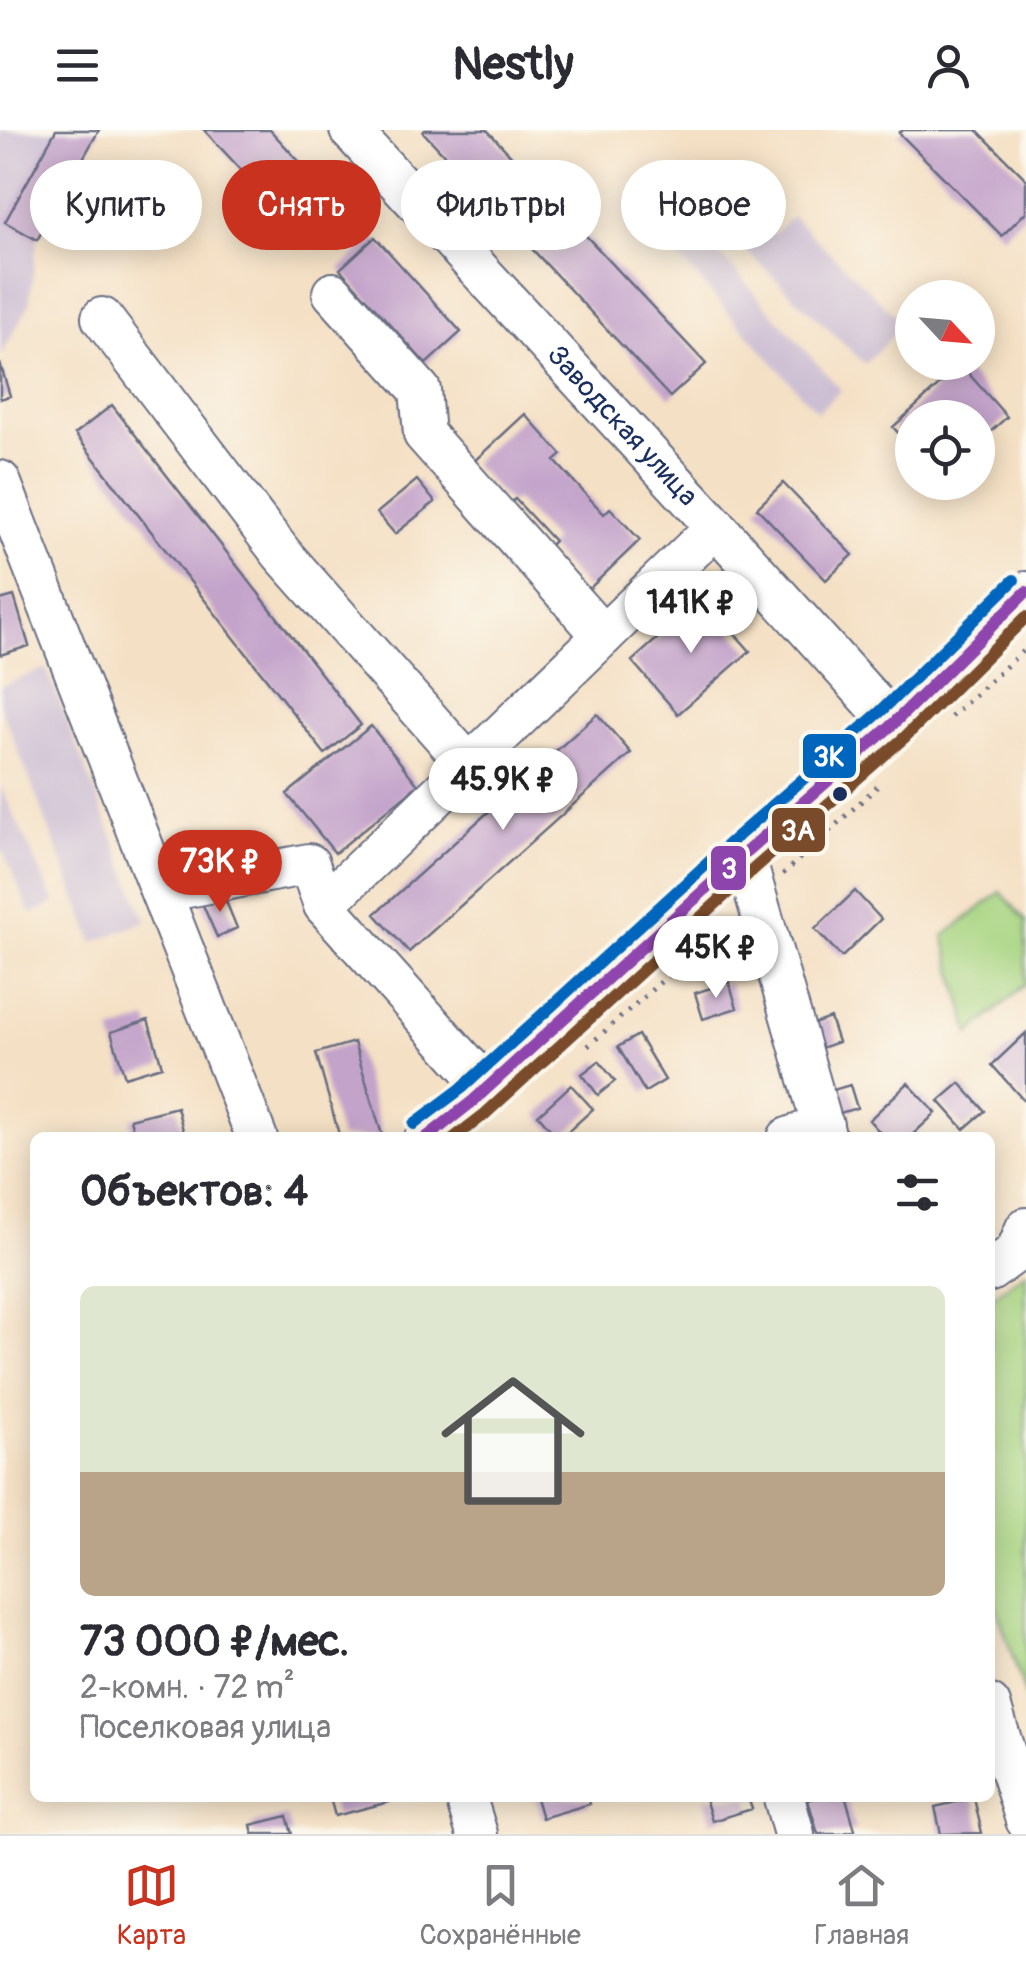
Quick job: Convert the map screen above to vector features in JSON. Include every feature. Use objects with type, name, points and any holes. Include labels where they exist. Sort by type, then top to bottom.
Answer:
[{"type":"street","name":"Заводская улица","points":[[350,130],[893,724]]},
{"type":"street","points":[[333,293],[420,390],[424,434],[603,636]]},
{"type":"street","points":[[102,318],[282,554],[469,766]]},
{"type":"street","points":[[0,481],[255,1132]]},
{"type":"street","points":[[324,904],[716,527]]},
{"type":"street","points":[[433,1132],[488,1088],[893,724],[1026,592]]},
{"type":"street","points":[[744,854],[812,1132]]},
{"type":"street","points":[[161,892],[309,864],[324,904],[488,1088]]},
{"type":"street","points":[[995,1267],[1016,1252],[1026,1228]]},
{"type":"street","points":[[995,1722],[1026,1820]]},
{"type":"street","points":[[467,1802],[478,1834]]},
{"type":"street","points":[[785,1802],[794,1834]]},
{"type":"shaded area","points":[[0,130],[99,130],[82,160],[30,160],[30,250],[36,250],[29,305],[0,357]]},
{"type":"shaded area","points":[[792,216],[895,315],[895,333],[865,364],[745,250],[786,250],[786,222]]},
{"type":"shaded area","points":[[673,250],[716,250],[841,390],[817,412]]},
{"type":"shaded area","points":[[46,668],[146,921],[94,942],[0,705],[0,687]]},
{"type":"shaded area","points":[[0,785],[55,903],[31,914],[0,846]]},
{"type":"green space","points":[[1001,892],[1026,921],[1026,984],[970,1034],[944,936]]},
{"type":"green space","points":[[1026,1271],[1026,1697],[995,1603],[995,1295]]},
{"type":"building","points":[[56,130],[99,130],[82,160],[39,160]]},
{"type":"building","points":[[204,130],[270,130],[298,160],[232,160]]},
{"type":"building","points":[[487,130],[515,160],[449,160],[423,132]]},
{"type":"building","points":[[977,130],[1026,179],[1026,212],[1002,236],[899,133]]},
{"type":"building","points":[[30,177],[30,236],[5,222]]},
{"type":"building","points":[[381,244],[461,332],[426,364],[340,269],[361,250],[381,250]]},
{"type":"building","points":[[533,250],[599,250],[706,364],[670,397]]},
{"type":"building","points":[[0,363],[10,396],[0,399]]},
{"type":"building","points":[[945,380],[974,380],[992,400],[923,400]]},
{"type":"building","points":[[995,403],[1007,417],[995,428]]},
{"type":"building","points":[[112,405],[361,725],[325,754],[75,434]]},
{"type":"building","points":[[525,414],[562,455],[555,461],[604,514],[610,508],[640,540],[588,590],[548,547],[554,541],[515,499],[510,503],[472,463]]},
{"type":"building","points":[[417,480],[435,502],[395,534],[377,513]]},
{"type":"building","points":[[783,483],[853,555],[826,580],[757,508]]},
{"type":"building","points":[[14,596],[29,646],[0,655],[0,600]]},
{"type":"building","points":[[703,598],[750,651],[678,714],[632,661]]},
{"type":"building","points":[[597,714],[631,753],[409,952],[375,914]]},
{"type":"building","points":[[371,726],[418,785],[335,853],[287,794]]},
{"type":"building","points":[[855,891],[881,919],[842,957],[815,929]]},
{"type":"building","points":[[223,894],[237,928],[217,937],[202,903]]},
{"type":"building","points":[[729,982],[737,1008],[703,1019],[695,993]]},
{"type":"building","points":[[830,1018],[838,1042],[821,1048],[813,1024]]},
{"type":"building","points":[[148,1020],[162,1066],[125,1077],[111,1032]]},
{"type":"building","points":[[1026,1033],[1026,1103],[992,1065]]},
{"type":"building","points":[[638,1035],[665,1080],[645,1092],[618,1047]]},
{"type":"building","points":[[354,1042],[381,1132],[338,1132],[316,1053]]},
{"type":"building","points":[[599,1061],[615,1081],[598,1095],[582,1074]]},
{"type":"building","points":[[908,1083],[936,1113],[915,1132],[880,1132],[869,1120]]},
{"type":"building","points":[[960,1083],[985,1111],[964,1129],[939,1101]]},
{"type":"building","points":[[571,1085],[593,1109],[568,1132],[553,1132],[538,1115]]},
{"type":"building","points":[[850,1085],[857,1108],[840,1113],[833,1090]]},
{"type":"building","points":[[177,1107],[183,1132],[133,1132],[130,1119]]},
{"type":"building","points":[[331,1802],[389,1802],[335,1816]]},
{"type":"building","points":[[537,1802],[590,1804],[542,1818]]},
{"type":"building","points":[[706,1802],[749,1802],[752,1809],[712,1821]]},
{"type":"building","points":[[809,1802],[847,1802],[855,1830],[818,1834]]},
{"type":"building","points":[[975,1802],[982,1833],[941,1834],[935,1807]]},
{"type":"building","points":[[287,1816],[292,1834],[253,1834],[251,1825]]},
{"type":"transit line","name":"3К","points":[[414,1124],[462,1088],[732,841],[881,711],[1014,580]]},
{"type":"transit line","name":"3","points":[[434,1132],[893,724],[1026,592]]},
{"type":"transit line","name":"3А","points":[[462,1132],[905,737],[1026,617]]}]
